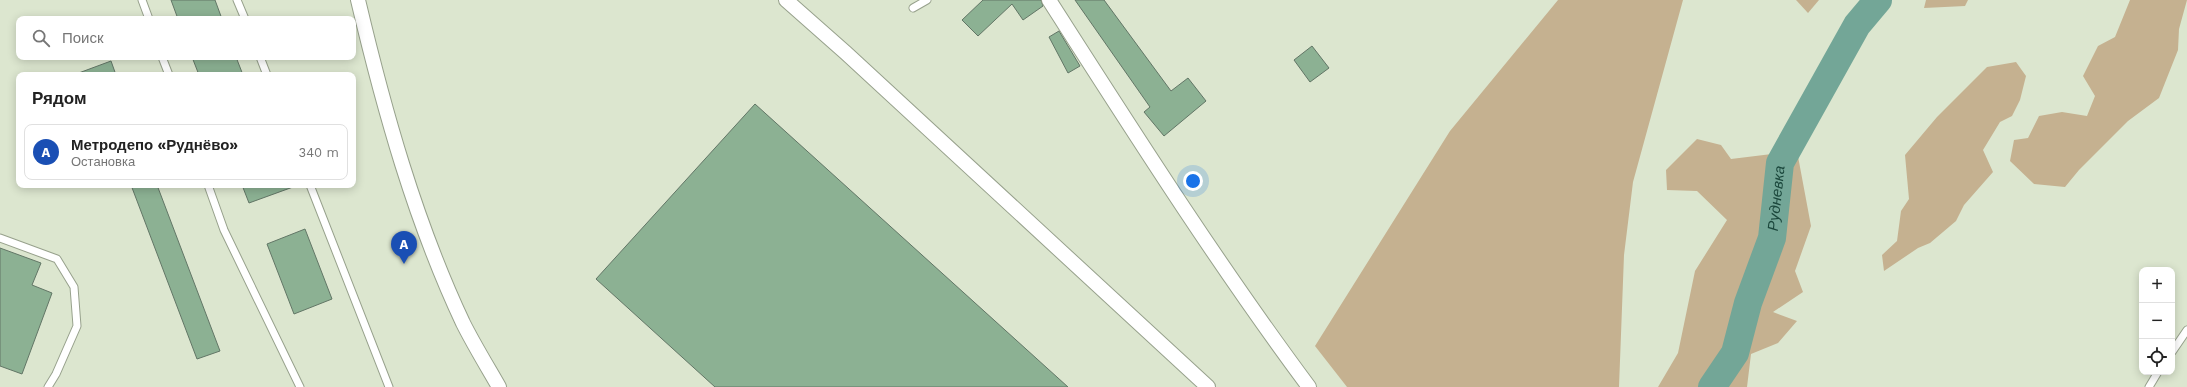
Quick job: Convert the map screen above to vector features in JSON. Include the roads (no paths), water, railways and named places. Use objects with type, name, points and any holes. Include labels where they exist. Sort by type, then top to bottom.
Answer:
[{"type":"street","points":[[358,0],[391,130],[434,255],[464,324],[499,387]]},
{"type":"street","points":[[786,0],[846,53],[1208,387]]},
{"type":"street","points":[[1049,0],[1149,156],[1272,338],[1309,387]]},
{"type":"lane","points":[[142,0],[148,16]]},
{"type":"lane","points":[[237,0],[244,16]]},
{"type":"lane","points":[[914,8],[927,0]]},
{"type":"lane","points":[[163,60],[168,72]]},
{"type":"lane","points":[[261,60],[266,72]]},
{"type":"lane","points":[[209,188],[224,230],[300,387]]},
{"type":"lane","points":[[311,188],[389,387]]},
{"type":"lane","points":[[0,238],[57,259],[74,287],[77,326],[56,374],[48,387]]},
{"type":"lane","points":[[2175,348],[2187,330]]},
{"type":"lane","points":[[2149,387],[2156,375]]},
{"type":"waterway","name":"Рудневка","points":[[1712,387],[1735,353],[1748,303],[1772,238],[1780,163],[1857,25],[1878,0]]},
{"type":"place","name":"Метродепо «Руднёво»","points":[[404,264]]}]
